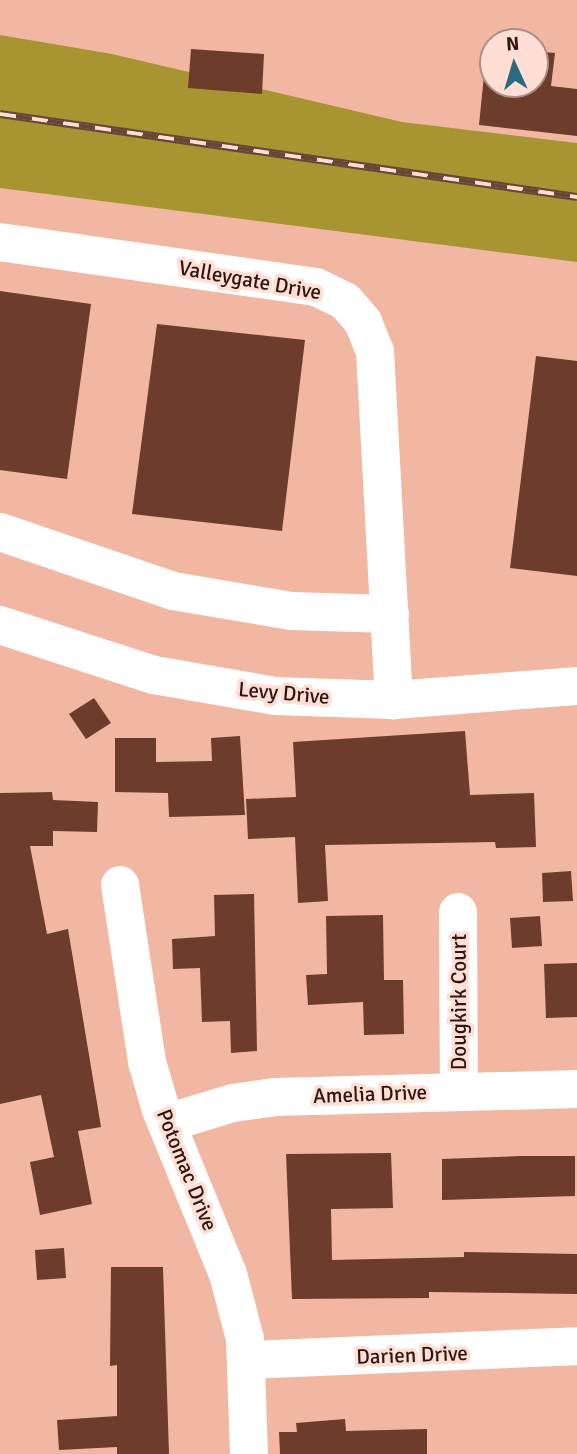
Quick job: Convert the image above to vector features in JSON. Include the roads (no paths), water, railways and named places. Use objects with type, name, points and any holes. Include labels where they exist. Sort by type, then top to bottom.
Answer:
[{"type":"street","name":"Valleygate Drive","points":[[0,242],[316,287],[345,300],[363,323],[375,351],[394,700]]},
{"type":"street","points":[[0,532],[173,591],[291,611],[390,614]]},
{"type":"street","name":"Levy Drive","points":[[0,625],[154,675],[275,696],[394,700],[577,686]]},
{"type":"street","name":"Potomac Drive","points":[[120,885],[147,1062],[167,1123],[228,1274],[247,1360],[249,1454]]},
{"type":"street","name":"Dougkirk Court","points":[[458,912],[459,1092]]},
{"type":"street","name":"Amelia Drive","points":[[167,1123],[233,1103],[275,1097],[577,1089]]},
{"type":"street","name":"Darien Drive","points":[[247,1360],[577,1346]]},
{"type":"railway","points":[[0,114],[577,197]]}]
